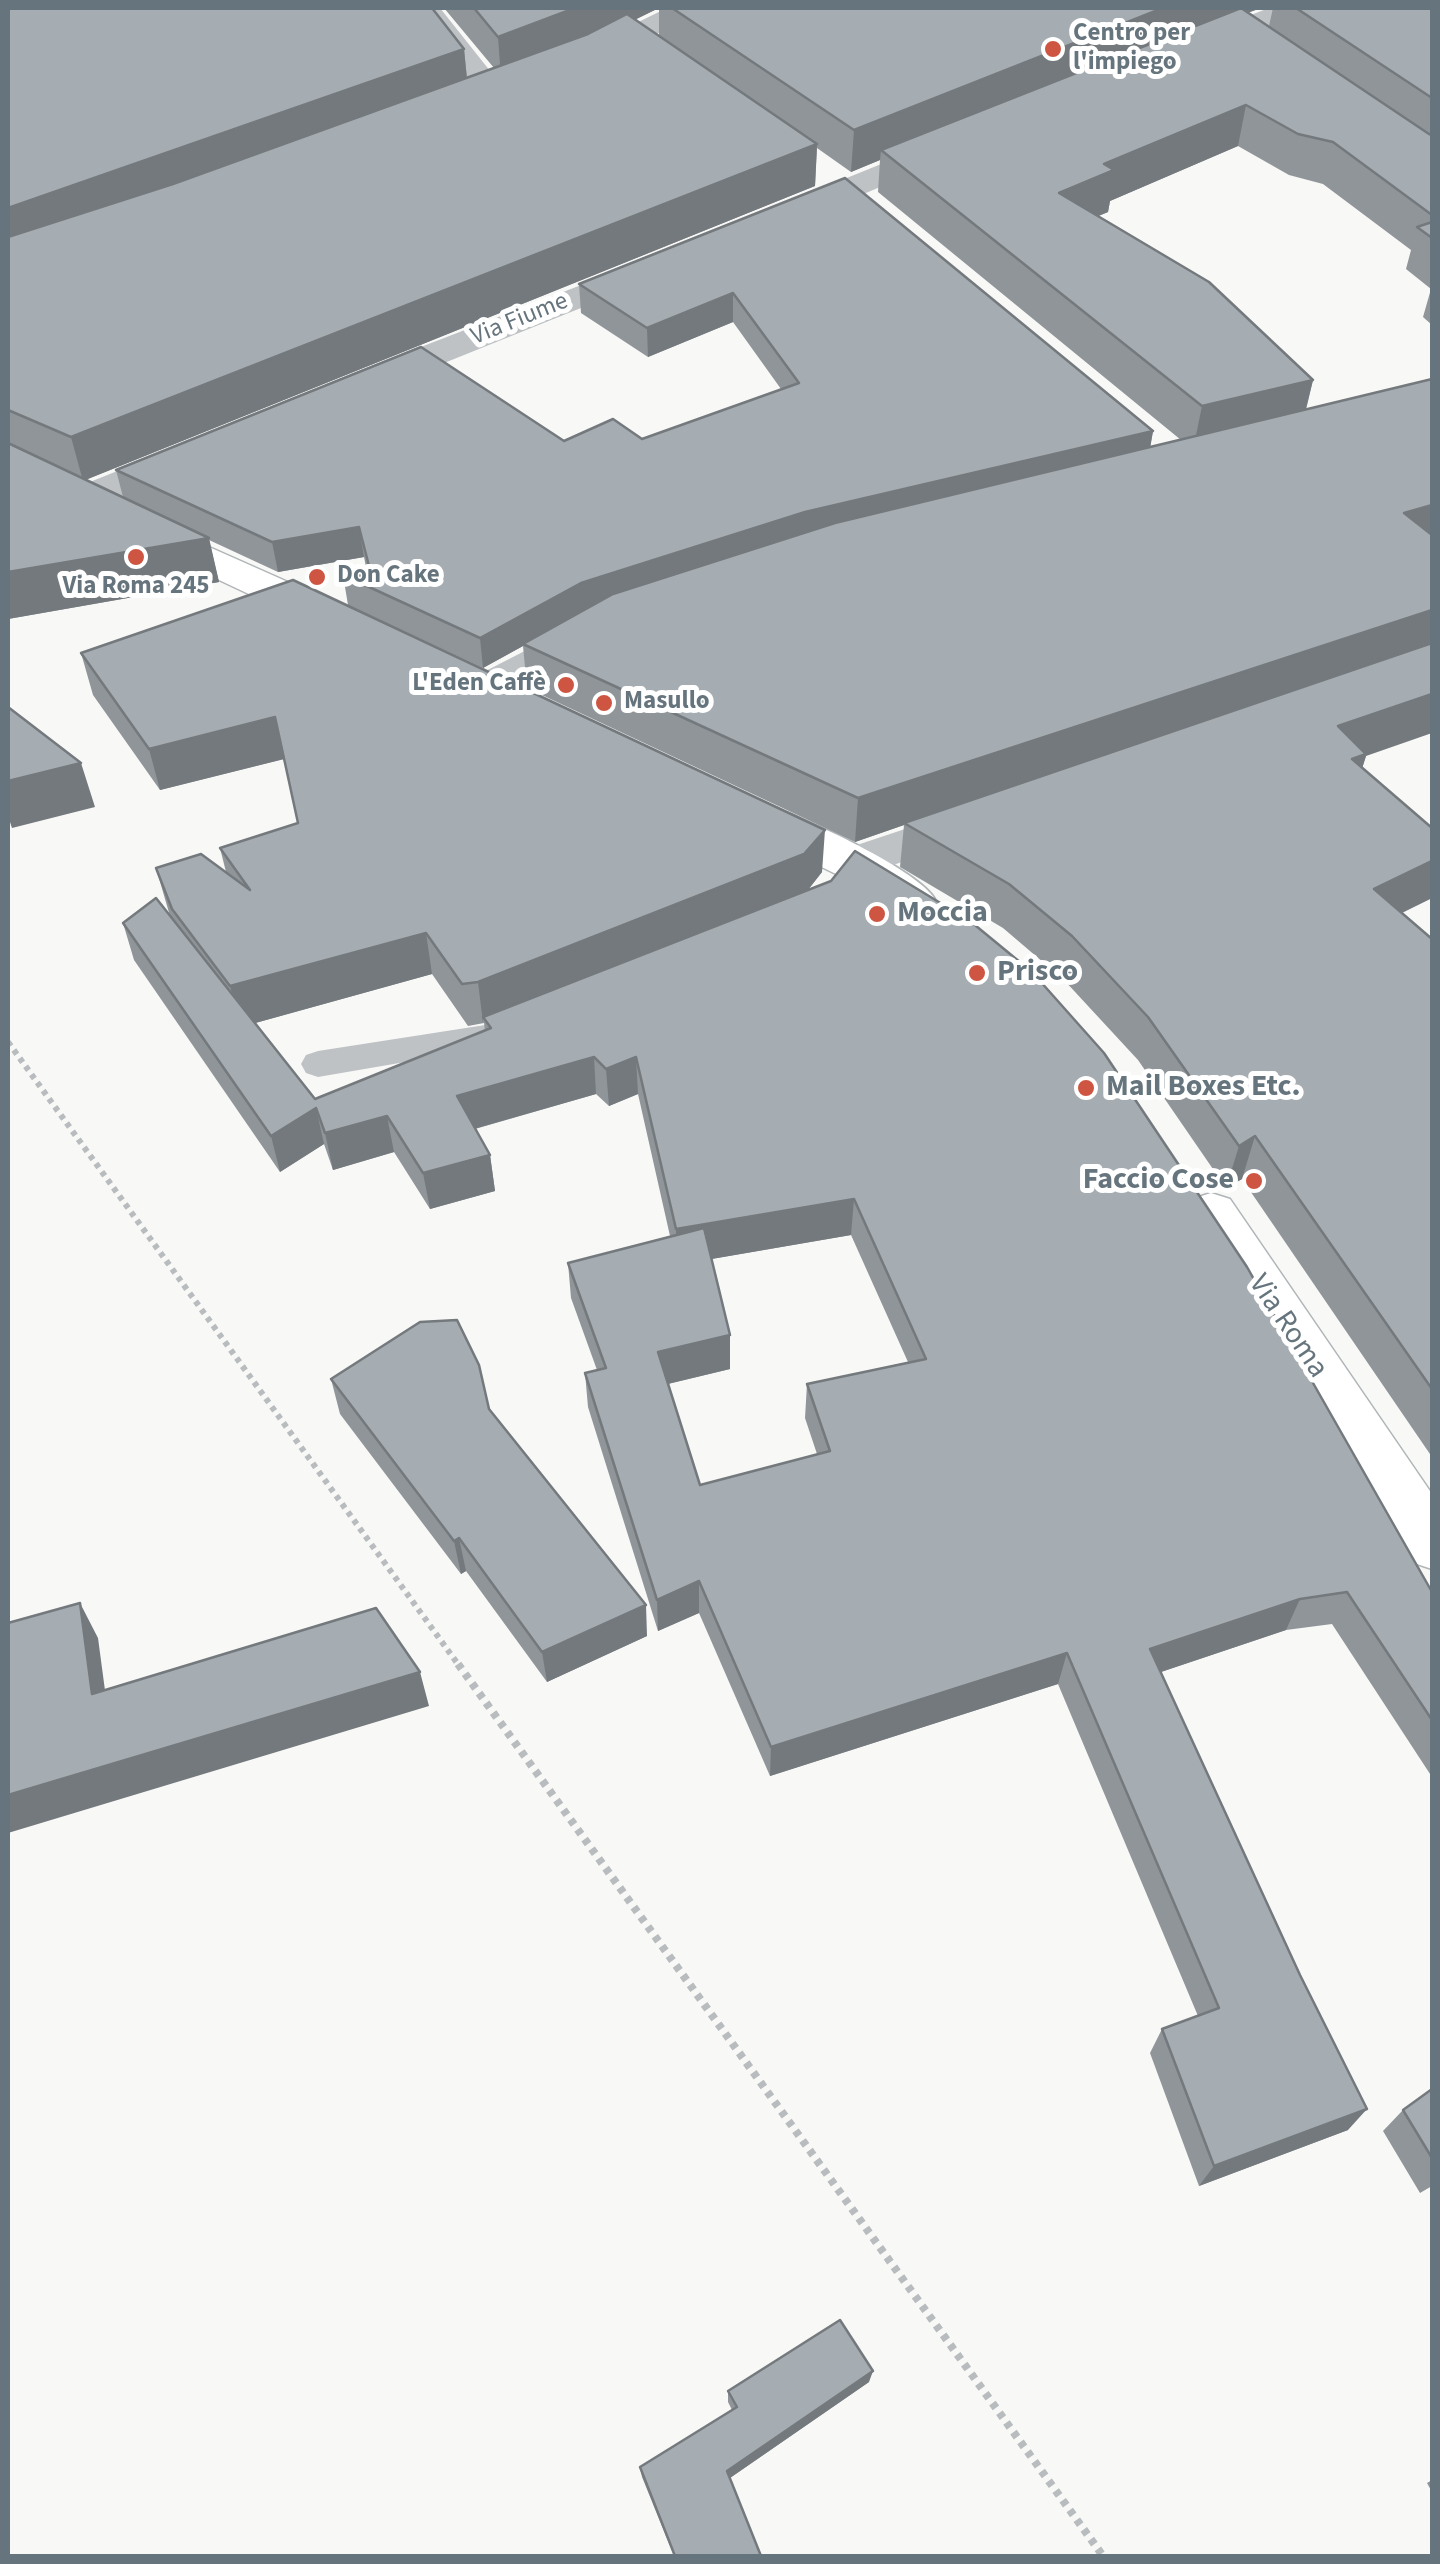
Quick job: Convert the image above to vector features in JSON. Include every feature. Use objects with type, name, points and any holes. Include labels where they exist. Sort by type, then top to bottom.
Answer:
[{"type":"main road","points":[[64,491],[372,635]]},
{"type":"main road","points":[[472,680],[541,712]]},
{"type":"main road","points":[[714,796],[842,874],[951,923]]},
{"type":"main road","name":"Via Roma","points":[[1183,1173],[1432,1543]]},
{"type":"street","points":[[425,8],[494,96]]},
{"type":"street","points":[[562,70],[689,8]]},
{"type":"street","points":[[1163,59],[1250,38],[1295,8]]},
{"type":"street","points":[[632,38],[662,60]]},
{"type":"street","points":[[458,110],[528,83]]},
{"type":"street","points":[[761,224],[984,132]]},
{"type":"street","points":[[818,168],[879,215]]},
{"type":"street","name":"Via Fiume","points":[[329,396],[674,259]]},
{"type":"street","points":[[64,491],[212,445]]},
{"type":"street","points":[[472,680],[618,620]]},
{"type":"street","points":[[842,874],[1007,810]]},
{"type":"lane","points":[[318,1064],[489,1039],[524,1025]]},
{"type":"path","points":[[8,1042],[1103,2556]]},
{"type":"building","points":[[8,8],[432,8],[464,49],[8,208]]},
{"type":"building","points":[[474,8],[575,8],[498,37]]},
{"type":"building","points":[[672,8],[1163,8],[854,130]]},
{"type":"building","points":[[1241,8],[1432,135],[1432,215],[1333,142],[1298,134],[1246,105],[1104,164],[1114,170],[1059,193],[1209,282],[1313,380],[1202,406],[881,150]]},
{"type":"building","points":[[1296,8],[1432,8],[1432,98]]},
{"type":"building","points":[[627,14],[817,144],[71,437],[8,410],[8,237],[173,184],[588,34]]},
{"type":"building","points":[[845,178],[1153,431],[805,512],[581,583],[480,638],[343,575],[369,566],[359,527],[272,542],[116,470],[421,347],[564,441],[613,419],[642,439],[799,383],[733,293],[647,328],[579,284]]},
{"type":"building","points":[[1432,222],[1432,238],[1417,227]]},
{"type":"building","points":[[1432,379],[1432,505],[1404,513],[1432,535],[1432,610],[858,798],[523,644],[613,594],[835,523]]},
{"type":"building","points":[[8,443],[209,538],[8,572]]},
{"type":"building","points":[[293,580],[825,830],[804,854],[478,982],[462,984],[426,933],[230,986],[172,909],[156,868],[201,854],[250,890],[220,848],[298,823],[275,717],[149,749],[81,653]]},
{"type":"building","points":[[1432,643],[1432,694],[1338,726],[1366,754],[1352,759],[1432,828],[1432,861],[1374,889],[1432,939],[1432,1389],[1255,1136],[1239,1146],[1148,1017],[1072,936],[1009,884],[904,823]]},
{"type":"building","points":[[8,707],[81,763],[8,781]]},
{"type":"building","points":[[855,851],[970,921],[1032,972],[1104,1053],[1247,1267],[1432,1592],[1432,1720],[1347,1592],[1300,1599],[1150,1649],[1300,1975],[1367,2109],[1214,2166],[1162,2029],[1219,2008],[1067,1653],[771,1747],[699,1581],[657,1600],[585,1373],[606,1368],[568,1263],[704,1228],[730,1335],[658,1352],[700,1485],[830,1451],[807,1384],[926,1359],[854,1199],[676,1229],[636,1057],[606,1069],[594,1057],[457,1096],[490,1155],[423,1173],[387,1116],[325,1133],[316,1108],[271,1136],[123,923],[156,898],[315,1099],[491,1028],[483,1017],[831,881]]},
{"type":"building","points":[[457,1320],[479,1365],[489,1409],[646,1605],[542,1652],[459,1538],[454,1541],[331,1379],[420,1322]]},
{"type":"building","points":[[80,1603],[92,1694],[376,1608],[420,1672],[8,1795],[8,1623]]},
{"type":"building","points":[[1432,2089],[1432,2158],[1403,2110]]},
{"type":"building","points":[[840,2320],[873,2371],[727,2471],[761,2556],[675,2556],[640,2467],[737,2407],[728,2391]]},
{"type":"place","name":"Centro per l'impiego","points":[[1053,49]]},
{"type":"place","name":"Via Roma 245","points":[[136,557]]},
{"type":"place","name":"Don Cake","points":[[317,577]]},
{"type":"place","name":"L'Eden Caffè","points":[[566,685]]},
{"type":"place","name":"Masullo","points":[[604,703]]},
{"type":"place","name":"Moccia","points":[[877,914]]},
{"type":"place","name":"Prisco","points":[[977,973]]},
{"type":"place","name":"Mail Boxes Etc.","points":[[1086,1088]]},
{"type":"place","name":"Faccio Cose","points":[[1254,1181]]}]
